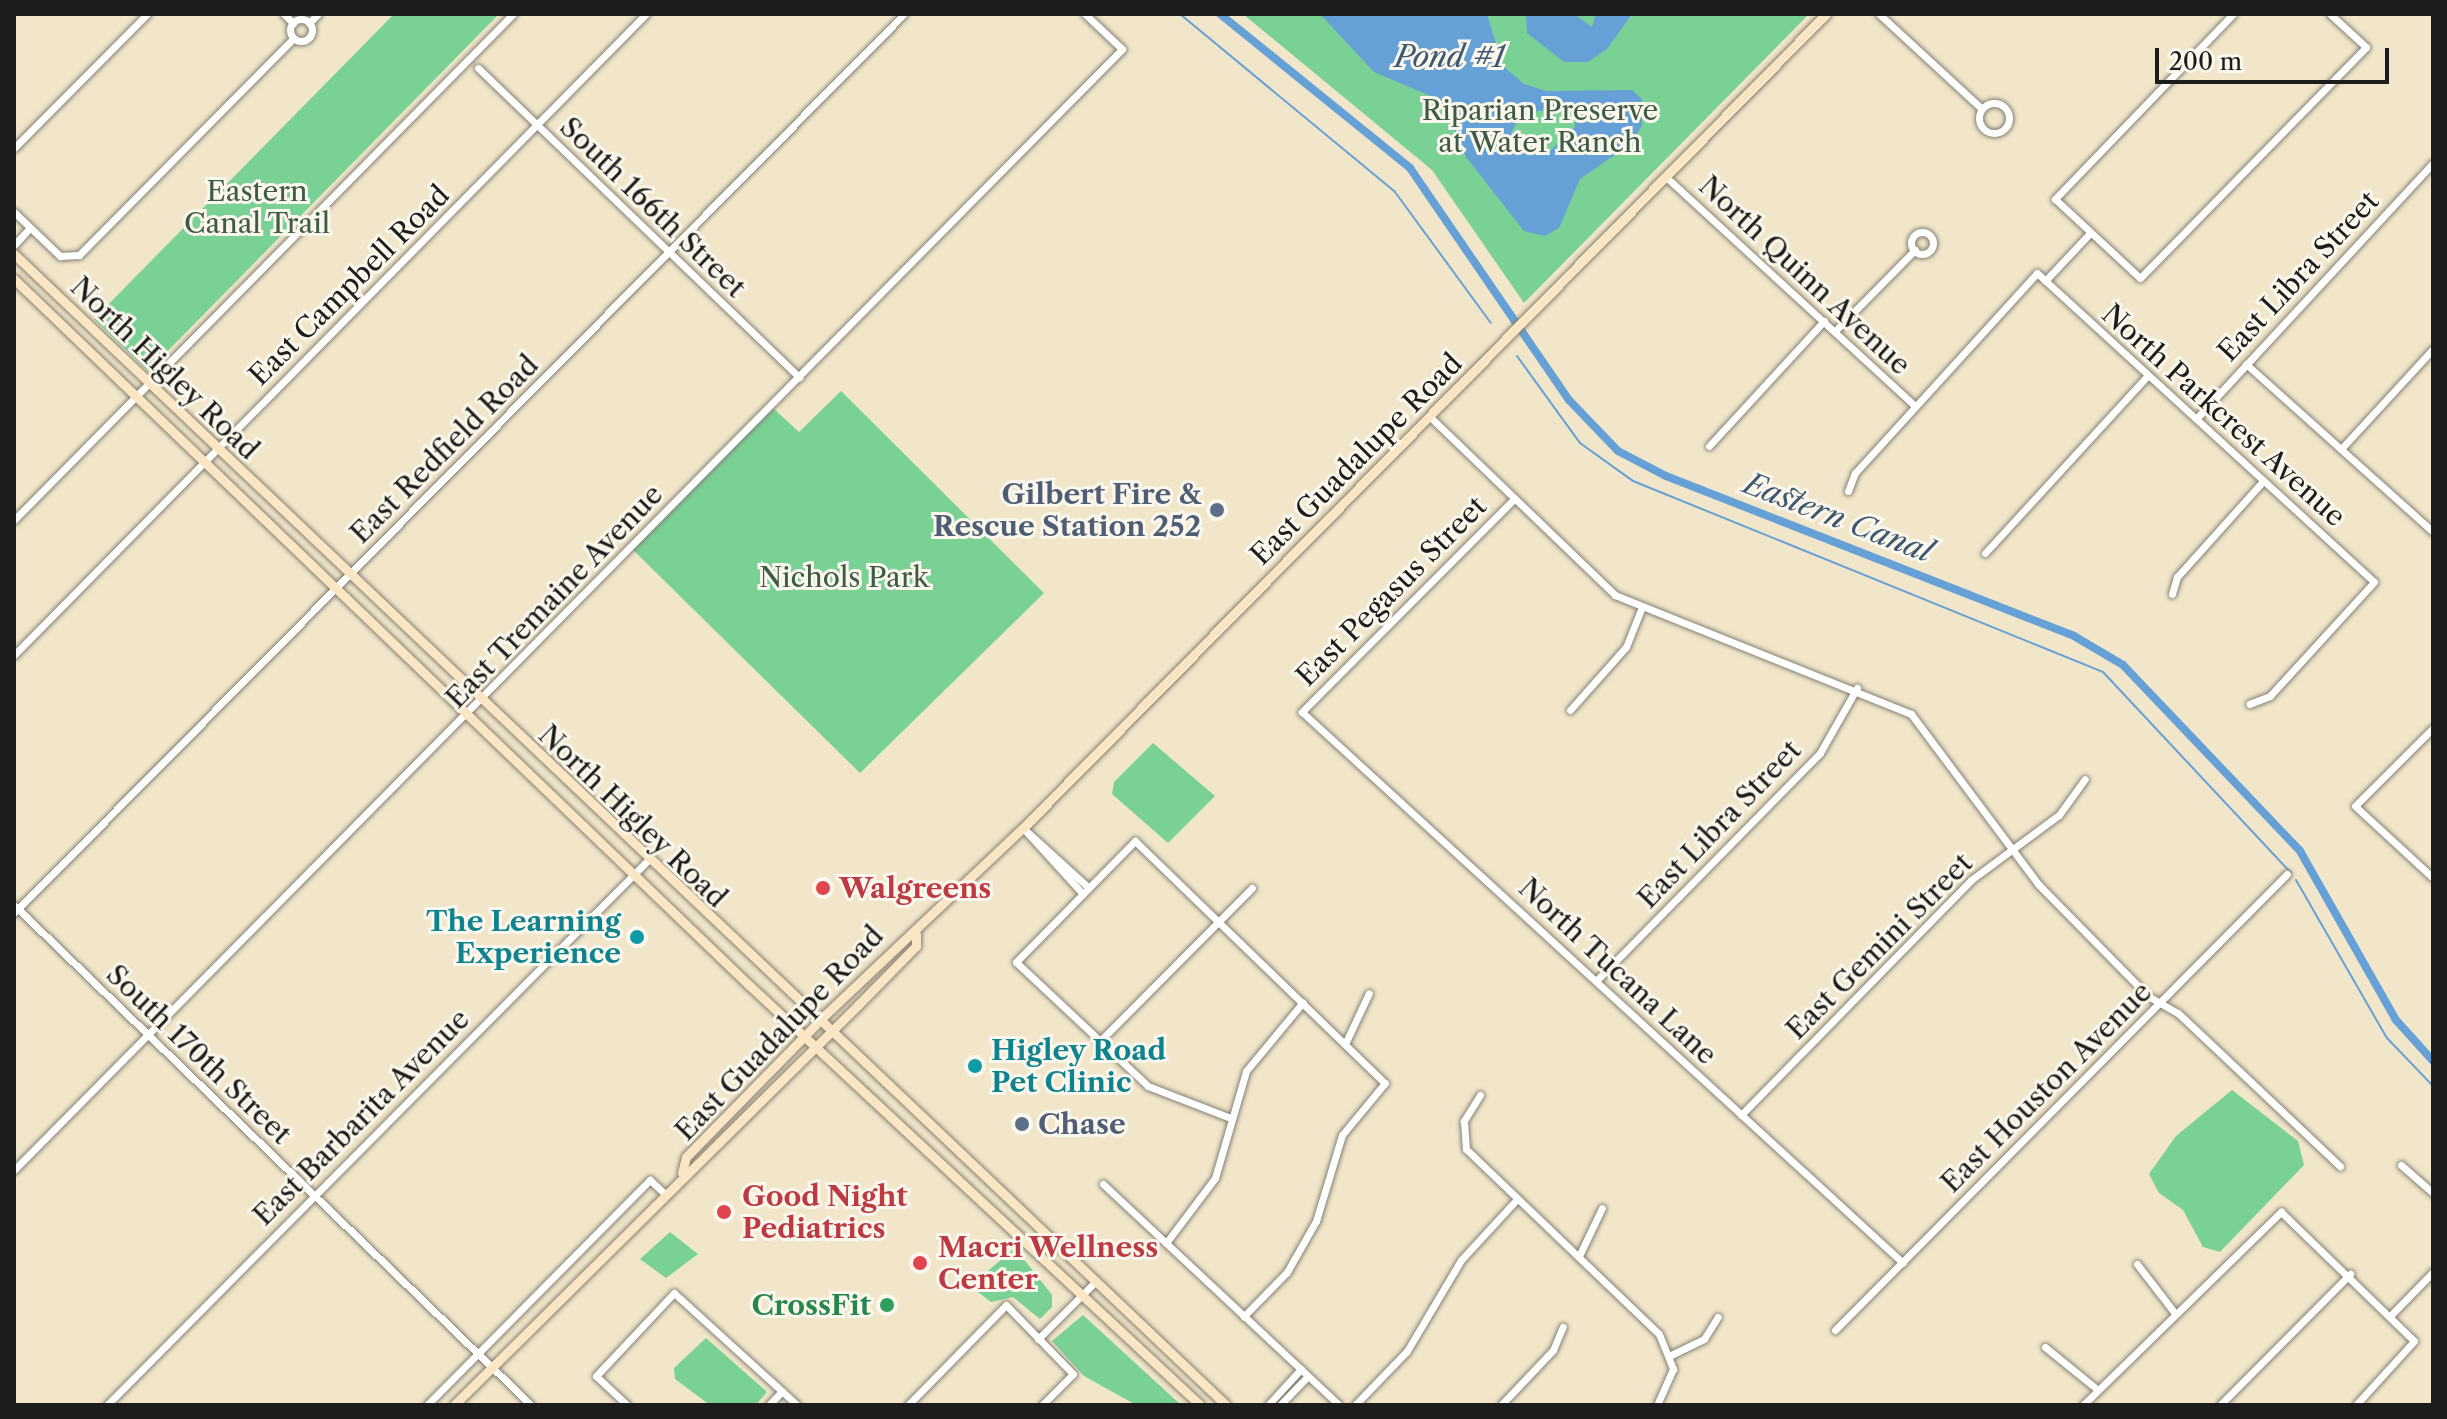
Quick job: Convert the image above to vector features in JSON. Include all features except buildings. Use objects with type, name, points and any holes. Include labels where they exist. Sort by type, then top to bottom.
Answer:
[{"type":"main road","name":"East Guadalupe Road","points":[[682,1173],[686,1157],[804,1037],[906,935],[916,934],[1023,828],[1826,14]]},
{"type":"main road","name":"North Higley Road","points":[[14,254],[647,861],[1226,1405]]},
{"type":"main road","name":"North Higley Road","points":[[14,279],[804,1037],[1200,1405]]},
{"type":"main road","name":"East Guadalupe Road","points":[[454,1405],[682,1173],[830,1033],[916,946],[916,934]]},
{"type":"main road","points":[[985,1206],[997,1192]]},
{"type":"street","points":[[14,148],[147,14]]},
{"type":"street","points":[[14,212],[69,261],[294,38],[293,23],[284,14]]},
{"type":"street","points":[[294,38],[307,39],[309,23],[318,14]]},
{"type":"street","points":[[14,520],[513,14]]},
{"type":"street","name":"East Campbell Road","points":[[14,655],[646,14]]},
{"type":"street","name":"East Redfield Road","points":[[15,909],[337,589],[904,14]]},
{"type":"street","name":"East Tremaine Avenue","points":[[14,1170],[144,1036],[481,702],[1122,49],[1085,14]]},
{"type":"street","points":[[1879,14],[1891,17],[1982,109],[1986,131],[2008,126],[2000,104],[1982,109]]},
{"type":"street","points":[[2233,14],[2055,199],[2140,278],[2366,47],[2330,14]]},
{"type":"street","points":[[293,23],[309,23]]},
{"type":"street","name":"South 166th Street","points":[[478,68],[799,377]]},
{"type":"street","name":"East Libra Street","points":[[2196,419],[2433,163]]},
{"type":"street","name":"North Quinn Avenue","points":[[1666,177],[1915,406]]},
{"type":"street","points":[[14,245],[30,228]]},
{"type":"street","points":[[1848,491],[1855,473],[2037,273],[2045,281],[2090,233]]},
{"type":"street","points":[[1835,331],[1915,250]]},
{"type":"street","name":"North Parkcrest Avenue","points":[[2045,281],[2374,582],[2270,696],[2249,704]]},
{"type":"street","points":[[1709,446],[1824,321]]},
{"type":"street","points":[[2341,449],[2433,349]]},
{"type":"street","points":[[2246,364],[2433,532]]},
{"type":"street","points":[[1985,553],[2147,376]]},
{"type":"street","points":[[1429,416],[1512,501],[1615,595],[1857,688],[1928,731],[2038,884],[2159,1003],[2178,1013],[2340,1166]]},
{"type":"street","points":[[2172,594],[2177,577],[2263,481]]},
{"type":"street","name":"East Pegasus Street","points":[[1302,712],[1512,501]]},
{"type":"street","points":[[1570,710],[1626,647],[1642,607]]},
{"type":"street","name":"East Libra Street","points":[[1597,980],[1820,753],[1857,688]]},
{"type":"street","name":"North Tucana Lane","points":[[1302,712],[1903,1263]]},
{"type":"street","points":[[2433,728],[2355,806],[2433,878]]},
{"type":"street","name":"East Gemini Street","points":[[1741,1115],[1971,880],[2059,815],[2085,779]]},
{"type":"street","points":[[1023,828],[1086,891]]},
{"type":"street","points":[[1228,1117],[1148,1086],[1016,962],[1135,841],[1385,1083],[1342,1135],[1316,1221],[1287,1272],[1244,1316]]},
{"type":"street","name":"East Barbarita Avenue","points":[[107,1405],[647,861]]},
{"type":"street","name":"East Houston Avenue","points":[[1835,1330],[2287,874]]},
{"type":"street","points":[[1099,1042],[1252,888]]},
{"type":"street","name":"South 170th Street","points":[[15,909],[144,1036],[316,1194],[531,1405]]},
{"type":"street","points":[[1345,1044],[1369,993]]},
{"type":"street","points":[[1166,1243],[1215,1178],[1228,1117],[1258,1050],[1303,1002]]},
{"type":"street","points":[[1480,1095],[1464,1121],[1466,1149],[1659,1334],[1671,1355],[1671,1381],[1657,1405]]},
{"type":"street","points":[[2401,1165],[2433,1193]]},
{"type":"street","points":[[427,1405],[650,1180],[663,1192]]},
{"type":"street","points":[[1103,1184],[1339,1405]]},
{"type":"street","points":[[1355,1405],[1407,1351],[1461,1260],[1517,1199]]},
{"type":"street","points":[[1579,1256],[1602,1208]]},
{"type":"street","points":[[2083,1405],[2174,1312],[2281,1212],[2392,1314],[2414,1341],[2356,1405]]},
{"type":"street","points":[[2137,1264],[2174,1312]]},
{"type":"street","points":[[2392,1314],[2433,1272]]},
{"type":"street","points":[[2220,1405],[2350,1274]]},
{"type":"street","points":[[1038,1339],[1094,1283]]},
{"type":"street","points":[[627,1405],[596,1376],[674,1293],[797,1405]]},
{"type":"street","points":[[908,1405],[1006,1305],[1073,1374],[1042,1405]]},
{"type":"street","points":[[1671,1355],[1704,1339],[1718,1317]]},
{"type":"street","points":[[1501,1405],[1553,1350],[1563,1327]]},
{"type":"street","points":[[2045,1347],[2098,1390]]},
{"type":"street","points":[[1268,1405],[1304,1372]]},
{"type":"street","points":[[1280,1405],[1304,1372]]},
{"type":"street","points":[[769,1405],[782,1391]]},
{"type":"green space","name":"Eastern Canal Trail","points":[[394,14],[499,14],[148,371],[94,319]]},
{"type":"green space","name":"Riparian Preserve at Water Ranch","points":[[1243,14],[1809,14],[1524,303],[1432,170]]},
{"type":"green space","name":"Nichols Park","points":[[841,391],[1044,593],[860,773],[630,547],[773,408],[799,432]]},
{"type":"green space","points":[[1153,743],[1215,796],[1168,843],[1112,794],[1114,782]]},
{"type":"green space","points":[[2232,1090],[2298,1141],[2304,1165],[2220,1252],[2203,1247],[2183,1210],[2159,1193],[2149,1174],[2176,1136]]},
{"type":"green space","points":[[670,1232],[698,1254],[666,1278],[640,1259]]},
{"type":"green space","points":[[1015,1248],[1052,1295],[1052,1307],[1040,1319],[1013,1297],[991,1302],[970,1286]]},
{"type":"green space","points":[[1083,1315],[1181,1405],[1136,1405],[1084,1376],[1052,1341]]},
{"type":"green space","points":[[706,1338],[767,1392],[756,1405],[710,1405],[675,1379],[674,1368]]},
{"type":"water","name":"Pond #1","points":[[1320,14],[1487,14],[1503,66],[1524,84],[1546,91],[1632,90],[1642,99],[1642,125],[1632,143],[1580,179],[1559,228],[1545,236],[1524,231],[1466,157],[1440,100],[1374,72]],"holes":[[[1562,106],[1575,113],[1575,127],[1549,152],[1534,154],[1511,133],[1521,115]]]},
{"type":"water","points":[[1526,14],[1574,14],[1592,27],[1596,14],[1632,14],[1607,49],[1588,62],[1564,62],[1527,33]]},
{"type":"waterway","points":[[1180,14],[1395,192],[1491,323]]},
{"type":"waterway","name":"Eastern Canal","points":[[1220,14],[1410,168],[1569,400],[1618,451],[1666,476],[2074,636],[2123,665],[2300,851],[2396,1020],[2433,1061]]},
{"type":"waterway","points":[[1517,356],[1580,443],[1633,481],[2103,672],[2291,873]]},
{"type":"waterway","points":[[2296,880],[2387,1038],[2433,1086]]},
{"type":"place","name":"Gilbert Fire & Rescue Station 252","points":[[1217,510]]},
{"type":"place","name":"Walgreens","points":[[823,888]]},
{"type":"place","name":"The Learning Experience","points":[[637,937]]},
{"type":"place","name":"Higley Road Pet Clinic","points":[[975,1066]]},
{"type":"place","name":"Chase","points":[[1022,1124]]},
{"type":"place","name":"Good Night Pediatrics","points":[[724,1212]]},
{"type":"place","name":"Macri Wellness Center","points":[[920,1263]]},
{"type":"place","name":"CrossFit","points":[[887,1305]]}]
